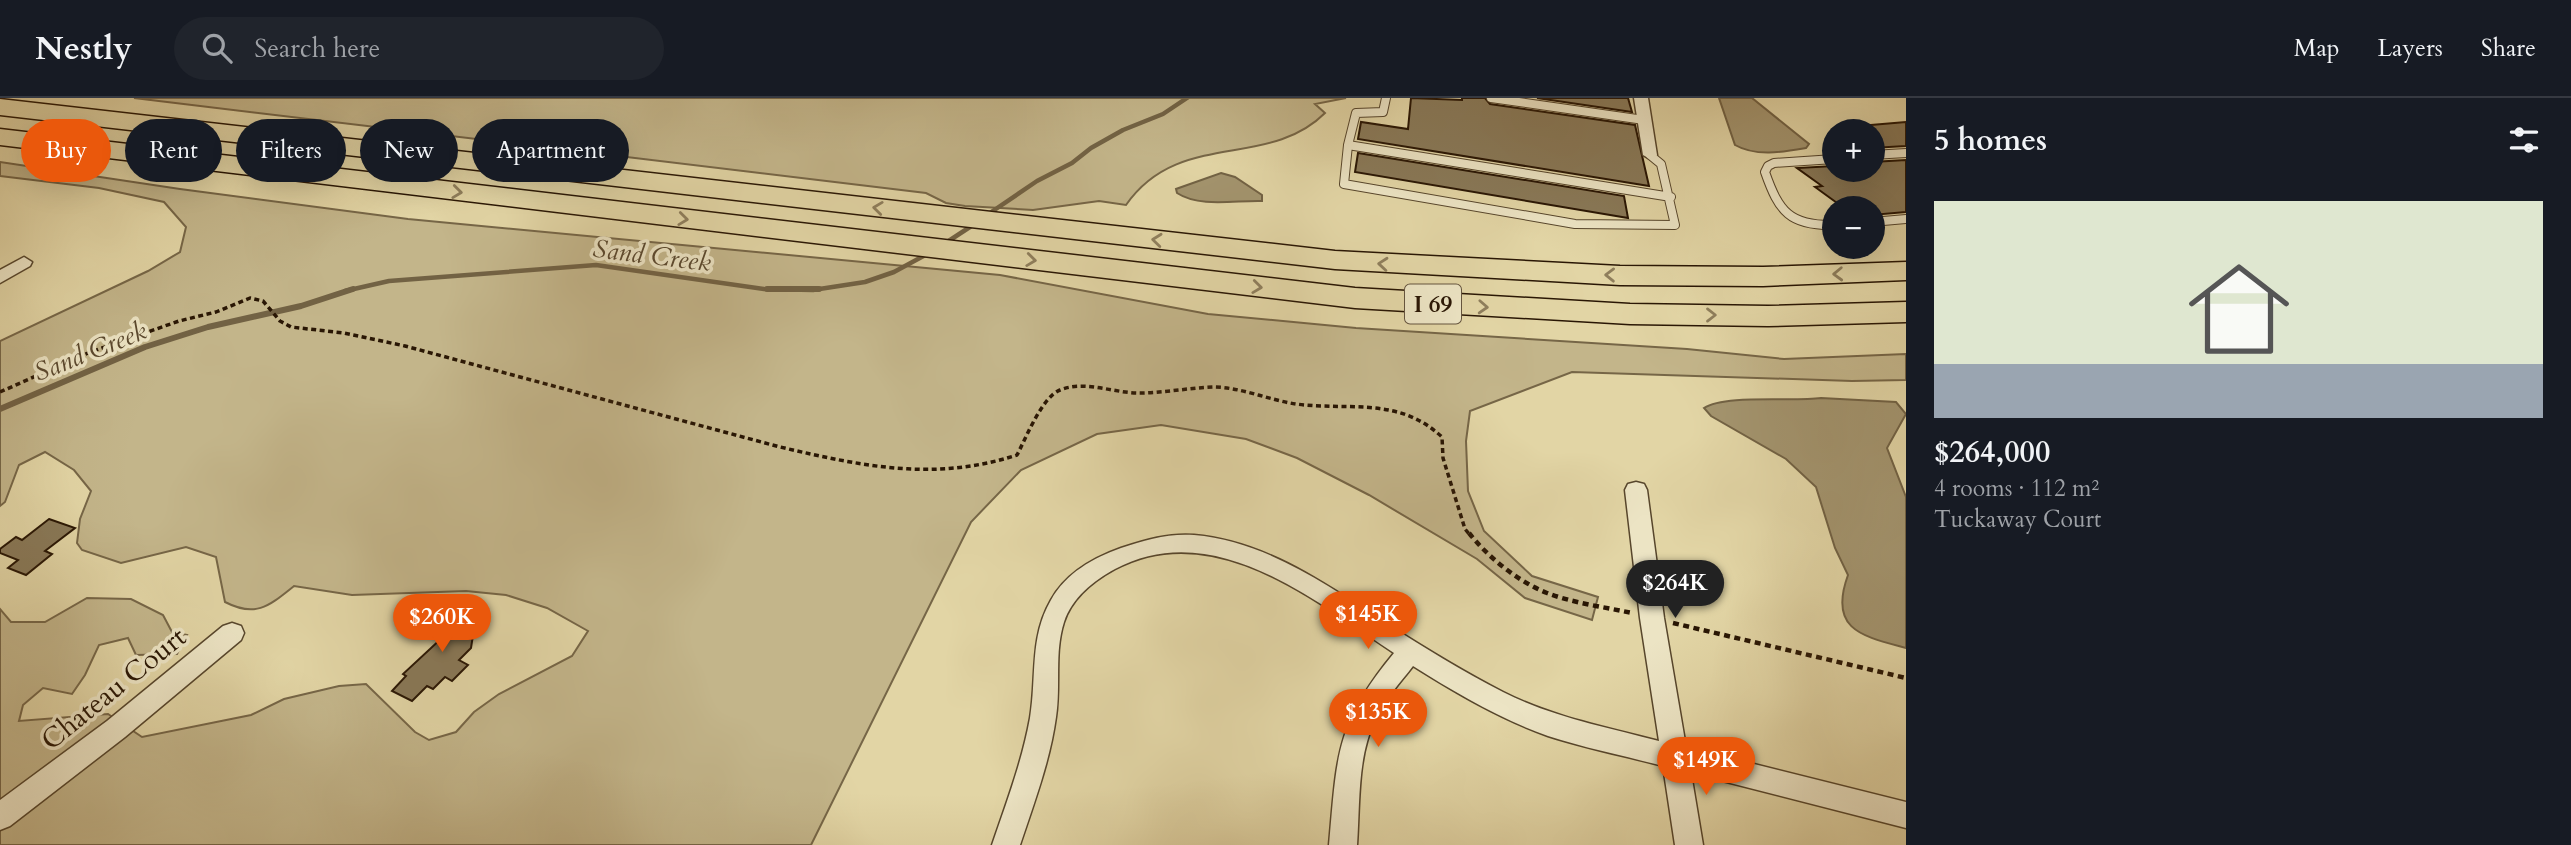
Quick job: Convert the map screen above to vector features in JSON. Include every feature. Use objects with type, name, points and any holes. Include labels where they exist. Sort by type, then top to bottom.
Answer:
[{"type":"highway","name":"I 69","points":[[0,107],[1335,260],[1484,270],[1674,276],[1906,271]]},
{"type":"highway","name":"I 69","points":[[0,137],[1294,292],[1482,307],[1681,315],[1906,312]]},
{"type":"street","points":[[1641,98],[1650,155]]},
{"type":"street","points":[[0,278],[24,262]]},
{"type":"street","points":[[1636,490],[1652,618],[1689,845]]},
{"type":"street","points":[[1006,845],[1034,760],[1043,717],[1052,623],[1079,580],[1119,556],[1169,544],[1219,548],[1256,558],[1297,578],[1410,652],[1521,715],[1550,725],[1906,816]]},
{"type":"street","name":"Chateau Court","points":[[0,817],[116,729],[232,633]]},
{"type":"street","points":[[1343,845],[1351,760],[1358,730],[1376,695],[1410,652]]},
{"type":"lane","points":[[1386,98],[1383,112],[1356,113],[1348,145],[1344,184],[1575,224],[1675,225],[1671,197],[1661,164],[1650,155]]},
{"type":"lane","points":[[1492,98],[1644,120]]},
{"type":"lane","points":[[1348,145],[1671,197]]},
{"type":"lane","points":[[1885,154],[1906,153]]},
{"type":"lane","points":[[1822,160],[1774,163],[1768,166],[1765,172],[1776,204],[1787,217],[1807,224],[1822,225]]},
{"type":"lane","points":[[1885,221],[1906,219]]},
{"type":"path","points":[[0,392],[183,320],[218,312],[232,303],[252,298],[268,305],[279,322],[292,327],[348,333],[423,351],[721,433],[857,465],[935,471],[1010,458],[1017,455],[1049,396],[1076,386],[1138,393],[1216,387],[1297,404],[1377,408],[1428,424],[1443,437],[1443,458],[1465,529],[1480,547],[1519,578],[1547,593],[1906,678]]},
{"type":"shaded area","points":[[134,98],[1346,98],[1315,104],[1325,113],[1302,130],[1277,141],[1197,158],[1171,167],[1147,182],[1126,205],[1099,201],[1033,210],[965,206],[946,203],[926,193],[629,157],[629,119],[472,119],[472,139],[458,137],[458,119],[360,119],[360,125],[346,123],[346,119],[309,119]]},
{"type":"shaded area","points":[[1719,98],[1752,98],[1809,144],[1806,148],[1770,152],[1752,151],[1735,145]]},
{"type":"shaded area","points":[[0,162],[21,165],[21,179],[0,176]]},
{"type":"shaded area","points":[[1221,173],[1235,177],[1262,195],[1262,201],[1207,202],[1186,198],[1177,193],[1176,189]]},
{"type":"shaded area","points":[[111,179],[408,219],[1000,275],[1208,314],[1356,328],[1687,349],[1784,359],[1906,354],[1906,380],[1852,381],[1572,372],[1470,411],[1466,441],[1468,491],[1484,531],[1532,576],[1598,597],[1592,620],[1525,598],[1477,559],[1369,495],[1297,458],[1246,439],[1161,425],[1097,434],[1021,470],[971,522],[811,845],[0,845],[0,609],[11,622],[45,622],[87,598],[131,599],[163,615],[172,632],[187,635],[177,654],[136,655],[128,638],[99,645],[85,675],[72,694],[43,688],[23,705],[19,721],[108,714],[142,737],[251,715],[284,699],[339,686],[366,684],[415,732],[429,740],[456,732],[474,712],[499,694],[572,656],[588,631],[547,608],[506,595],[466,591],[352,595],[294,586],[262,608],[236,607],[225,602],[216,557],[186,547],[121,563],[82,550],[77,543],[80,519],[91,491],[74,470],[45,452],[19,465],[5,502],[0,506],[0,341],[148,271],[180,252],[186,227],[164,202],[99,188],[50,182],[111,182]]},
{"type":"shaded area","points":[[1821,398],[1896,402],[1906,414],[1887,448],[1906,497],[1906,648],[1863,634],[1853,628],[1846,619],[1842,608],[1848,575],[1835,548],[1816,487],[1786,459],[1711,416],[1704,408],[1727,401]]},
{"type":"building","points":[[1411,98],[1485,98],[1490,104],[1635,125],[1649,186],[1358,139],[1361,122],[1408,129]]},
{"type":"building","points":[[1537,98],[1628,98],[1632,112]]},
{"type":"building","points":[[1906,122],[1906,146],[1885,147],[1885,124]]},
{"type":"building","points":[[1358,153],[1624,196],[1628,218],[1355,172]]},
{"type":"building","points":[[1906,160],[1906,212],[1885,214],[1885,196],[1827,196],[1815,187],[1822,186],[1797,168],[1822,167],[1822,182],[1885,182],[1885,161]]},
{"type":"building","points":[[49,519],[75,528],[45,551],[52,554],[26,575],[8,568],[18,560],[0,553],[0,549],[16,537],[22,540]]},
{"type":"building","points":[[478,603],[471,648],[459,660],[468,665],[452,681],[445,677],[433,689],[427,686],[412,701],[392,691],[406,676],[403,674],[444,636],[449,608]]},
{"type":"waterway","name":"Sand Creek","points":[[984,217],[1037,181],[1072,163],[1091,148],[1123,130],[1163,114],[1187,98]]},
{"type":"waterway","name":"Sand Creek","points":[[944,244],[976,223]]},
{"type":"waterway","name":"Sand Creek","points":[[351,290],[389,281],[596,265],[764,289],[813,290],[865,282],[894,272],[929,253]]},
{"type":"waterway","name":"Sand Creek","points":[[767,289],[819,289]]},
{"type":"waterway","name":"Sand Creek","points":[[0,409],[145,347],[208,327],[301,306],[351,290]]},
{"type":"waterway","name":"Sand Creek","points":[[345,291],[351,290]]}]
